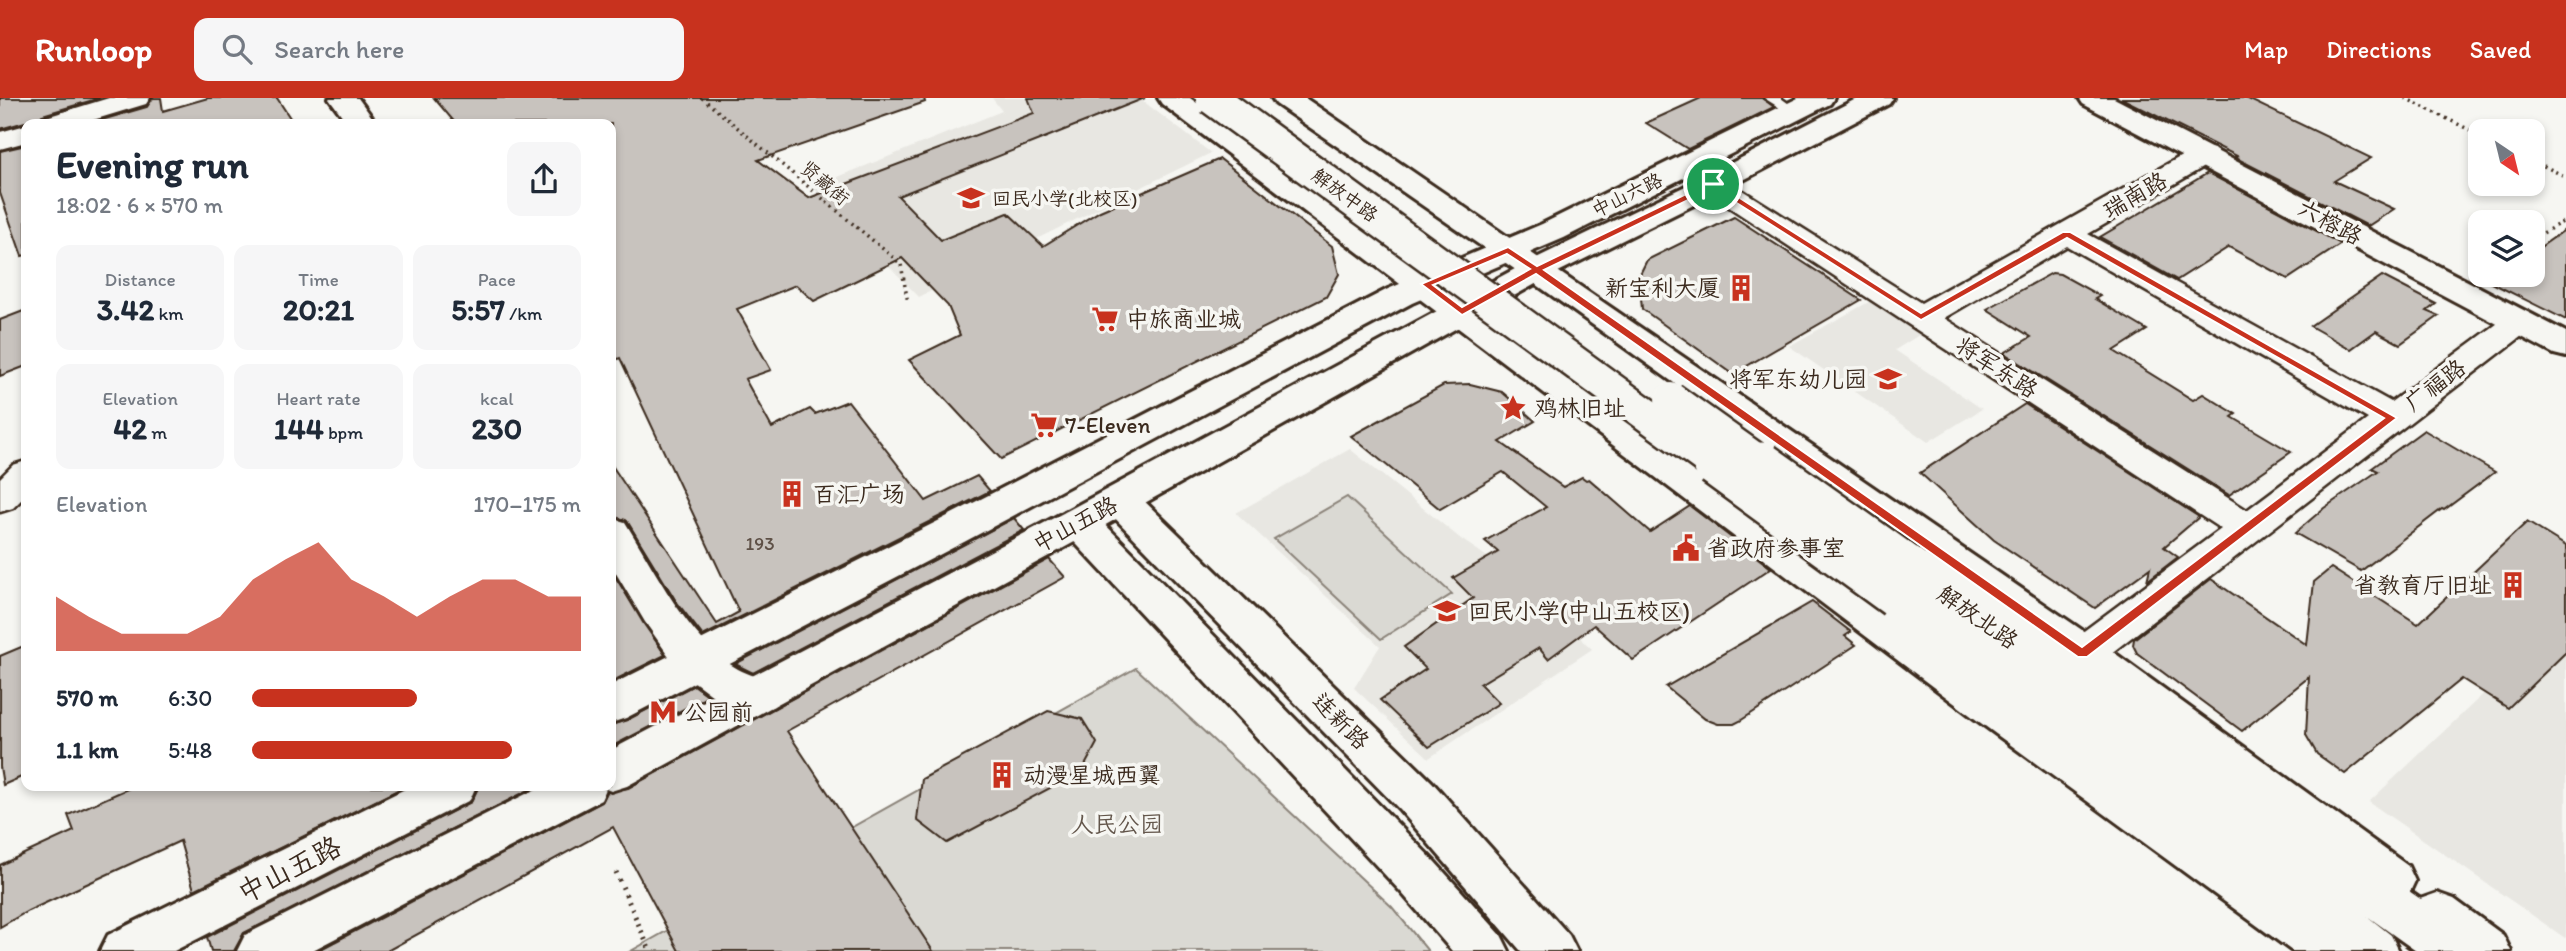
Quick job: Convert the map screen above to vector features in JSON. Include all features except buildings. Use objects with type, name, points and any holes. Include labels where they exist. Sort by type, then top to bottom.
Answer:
[{"type":"main road","points":[[343,98],[359,119]]},
{"type":"main road","points":[[1172,98],[1426,284],[1498,280]]},
{"type":"main road","name":"解放中路","points":[[1212,98],[1498,280]]},
{"type":"main road","name":"解放中路","points":[[1247,98],[1498,280]]},
{"type":"main road","points":[[1286,98],[2022,729],[2332,951]]},
{"type":"main road","name":"中山六路","points":[[1498,280],[1614,202],[1782,105],[1820,98]]},
{"type":"main road","name":"中山六路","points":[[1498,280],[1713,184],[1879,98]]},
{"type":"main road","name":"六榕路","points":[[2093,98],[2566,346]]},
{"type":"main road","points":[[616,702],[1426,284],[1498,280],[2083,653],[2486,951]]},
{"type":"main road","name":"中山五路","points":[[616,769],[1120,500],[1498,280]]},
{"type":"main road","name":"解放北路","points":[[1498,280],[1909,586],[2374,951]]},
{"type":"main road","name":"连新路","points":[[1120,500],[1416,796],[1552,951]]},
{"type":"main road","points":[[1079,522],[1418,877],[1483,951]]},
{"type":"main road","points":[[616,540],[658,607],[699,660],[719,679],[759,694]]},
{"type":"main road","name":"解放北路","points":[[1909,586],[2456,951]]},
{"type":"main road","name":"中山五路","points":[[125,951],[444,791]]},
{"type":"main road","points":[[262,951],[575,791]]},
{"type":"street","points":[[69,119],[137,98]]},
{"type":"street","points":[[0,141],[21,135]]},
{"type":"street","name":"瑞南路","points":[[1921,317],[2204,155]]},
{"type":"street","name":"将军东路","points":[[1713,184],[2246,527]]},
{"type":"street","points":[[2067,234],[2392,418]]},
{"type":"street","name":"广福路","points":[[2083,653],[2520,322]]},
{"type":"street","points":[[0,499],[21,479]]},
{"type":"path","name":"贤藏街","points":[[702,98],[901,264],[908,303]]},
{"type":"path","points":[[2405,98],[2468,129]]},
{"type":"path","points":[[2545,166],[2566,177]]},
{"type":"path","points":[[2545,232],[2566,220]]},
{"type":"path","points":[[616,872],[650,951]]},
{"type":"shaded area","name":"回民小学(北校区)","points":[[992,98],[1139,98],[1211,153],[919,297],[813,187],[1002,111]]},
{"type":"shaded area","name":"将军东幼儿园","points":[[1876,298],[1927,330],[1895,350],[1982,409],[1928,442],[1789,346]]},
{"type":"shaded area","name":"回民小学(中山五校区)","points":[[1350,449],[1461,539],[1515,576],[1592,649],[1429,758],[1354,688],[1380,646],[1236,513]]},
{"type":"shaded area","points":[[2566,616],[2566,937],[2565,938],[2369,802]]},
{"type":"green space","points":[[1347,497],[1452,594],[1381,639],[1274,539]]},
{"type":"green space","name":"人民公园","points":[[1136,668],[1392,907],[1428,951],[631,951]]},
{"type":"place","name":"回民小学(北校区)","points":[[971,198]]},
{"type":"place","name":"新宝利大厦","points":[[1741,288]]},
{"type":"place","name":"中旅商业城","points":[[1105,319]]},
{"type":"place","name":"将军东幼儿园","points":[[1888,379]]},
{"type":"place","name":"鸡林旧址","points":[[1513,408]]},
{"type":"place","name":"7-Eleven","points":[[1044,425]]},
{"type":"place","name":"百汇广场","points":[[792,494]]},
{"type":"place","name":"省政府参事室","points":[[1686,548]]},
{"type":"place","name":"省教育厅旧址","points":[[2513,585]]},
{"type":"place","name":"回民小学(中山五校区)","points":[[1447,611]]},
{"type":"place","name":"公园前","points":[[663,712]]},
{"type":"place","name":"动漫星城西翼","points":[[1002,775]]},
{"type":"route","points":[[1713,184],[1537,270],[1508,250],[1426,284],[1462,312],[1537,270],[2083,653],[2392,418],[2067,234],[1921,317],[1713,184]]}]
